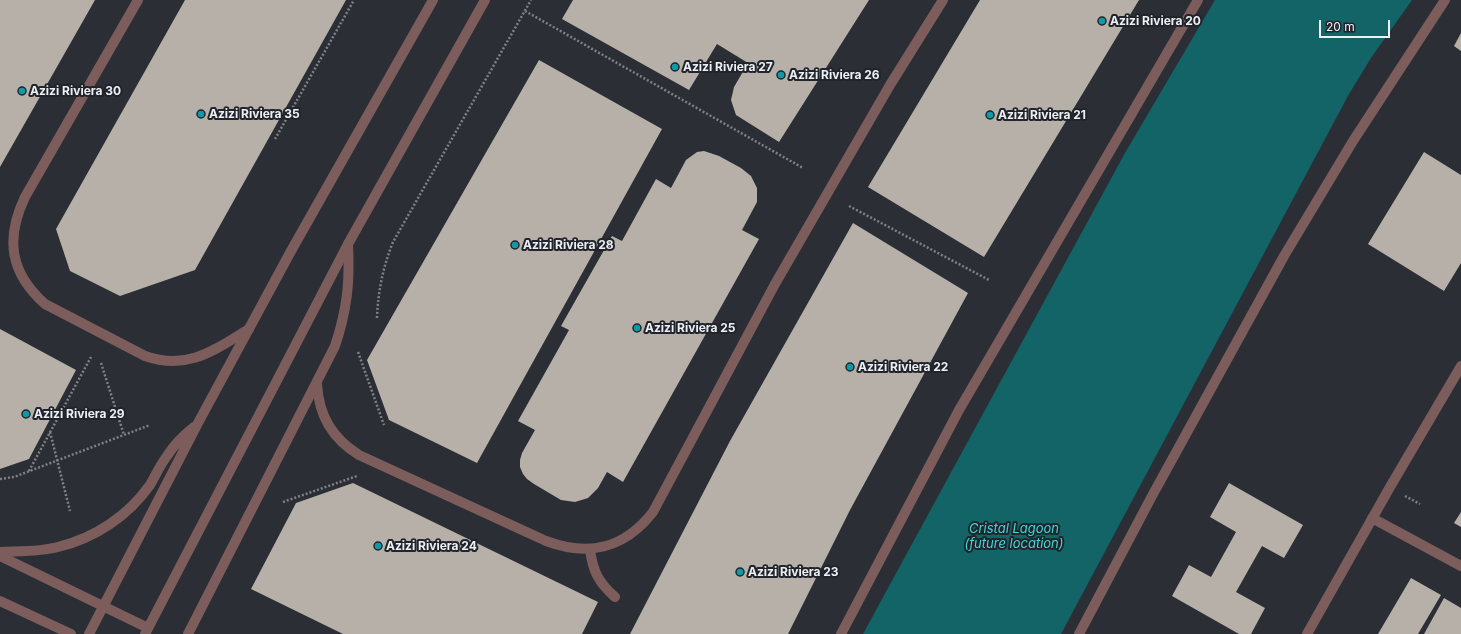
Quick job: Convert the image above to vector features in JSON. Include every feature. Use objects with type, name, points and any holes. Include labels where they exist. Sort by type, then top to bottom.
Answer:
[{"type":"street","points":[[138,0],[18,210],[14,225],[13,240],[14,254],[18,269],[34,294],[45,304],[155,360],[165,362],[198,357],[216,349],[249,329]]},
{"type":"street","points":[[89,634],[198,423],[291,251],[433,0]]},
{"type":"street","points":[[0,556],[103,606],[147,631],[348,244],[485,0]]},
{"type":"street","points":[[317,384],[318,397],[326,422],[341,441],[359,455],[560,547],[575,550],[590,550],[619,542],[644,524],[653,512],[782,270],[882,98],[943,0]]},
{"type":"street","points":[[841,634],[959,410],[1198,0]]},
{"type":"street","points":[[1079,634],[1152,496],[1284,256],[1353,141],[1445,0]]},
{"type":"street","points":[[189,634],[335,346],[346,306],[349,286],[348,244]]},
{"type":"street","points":[[1307,634],[1372,518],[1461,366]]},
{"type":"street","points":[[0,552],[38,550],[77,542],[110,524],[125,513],[138,500],[150,485],[167,455],[198,423]]},
{"type":"street","points":[[1372,518],[1461,566]]},
{"type":"street","points":[[590,550],[594,571],[603,585],[615,597]]},
{"type":"street","points":[[0,601],[71,634]]},
{"type":"path","points":[[275,139],[354,0]]},
{"type":"path","points":[[377,318],[381,279],[393,242],[531,0]]},
{"type":"path","points":[[524,11],[803,168]]},
{"type":"path","points":[[849,206],[989,280]]},
{"type":"path","points":[[358,352],[384,425]]},
{"type":"path","points":[[28,472],[91,357]]},
{"type":"path","points":[[101,363],[124,435]]},
{"type":"path","points":[[1,480],[28,472],[150,425]]},
{"type":"path","points":[[50,432],[70,511]]},
{"type":"path","points":[[283,502],[357,476]]},
{"type":"water","name":"Cristal Lagoon (future location)","points":[[1215,0],[1412,0],[1371,58],[1349,94],[1061,634],[863,634],[1125,153]]},
{"type":"building","name":"Azizi Riviera 30","points":[[0,0],[95,0],[0,167]]},
{"type":"building","name":"Azizi Riviera 35","points":[[185,0],[346,0],[195,270],[120,296],[70,271],[56,229]]},
{"type":"building","points":[[573,0],[869,0],[779,142],[736,115],[731,100],[734,87],[748,63],[717,44],[689,90],[562,19]]},
{"type":"building","name":"Azizi Riviera 21","points":[[980,0],[1139,0],[984,257],[868,187]]},
{"type":"building","points":[[1461,33],[1461,51],[1454,46]]},
{"type":"building","name":"Azizi Riviera 28","points":[[539,60],[662,129],[477,463],[389,420],[367,360]]},
{"type":"building","name":"Azizi Riviera 25","points":[[704,151],[719,156],[741,168],[751,176],[757,188],[757,202],[742,230],[759,239],[623,482],[607,472],[598,488],[588,498],[575,502],[561,500],[534,484],[523,474],[520,467],[520,460],[522,453],[535,430],[518,421],[569,330],[561,326],[612,236],[622,241],[656,179],[671,188],[686,160],[697,152]]},
{"type":"building","points":[[1424,152],[1461,175],[1461,263],[1444,291],[1368,244]]},
{"type":"building","points":[[853,223],[968,293],[850,510],[788,634],[630,634],[730,441]]},
{"type":"building","name":"Azizi Riviera 29","points":[[0,329],[76,370],[29,459],[0,469]]},
{"type":"building","name":"Azizi Riviera 24","points":[[353,483],[598,602],[582,634],[343,634],[251,589],[296,503]]},
{"type":"building","points":[[1229,483],[1303,525],[1284,558],[1262,546],[1236,592],[1265,608],[1251,634],[1239,634],[1172,596],[1189,565],[1211,577],[1236,532],[1210,517]]},
{"type":"building","points":[[1461,512],[1461,527],[1454,523]]},
{"type":"building","points":[[1411,578],[1441,595],[1418,634],[1378,634]]},
{"type":"building","points":[[1444,598],[1461,608],[1461,634],[1424,634]]},
{"type":"place","name":"Azizi Riviera 20","points":[[1102,21]]},
{"type":"place","name":"Azizi Riviera 27","points":[[675,67]]},
{"type":"place","name":"Azizi Riviera 26","points":[[781,75]]},
{"type":"place","name":"Azizi Riviera 30","points":[[22,91]]},
{"type":"place","name":"Azizi Riviera 35","points":[[201,114]]},
{"type":"place","name":"Azizi Riviera 21","points":[[990,115]]},
{"type":"place","name":"Azizi Riviera 28","points":[[515,245]]},
{"type":"place","name":"Azizi Riviera 25","points":[[637,328]]},
{"type":"place","name":"Azizi Riviera 22","points":[[850,367]]},
{"type":"place","name":"Azizi Riviera 29","points":[[26,414]]},
{"type":"place","name":"Azizi Riviera 24","points":[[378,546]]},
{"type":"place","name":"Azizi Riviera 23","points":[[740,572]]}]
